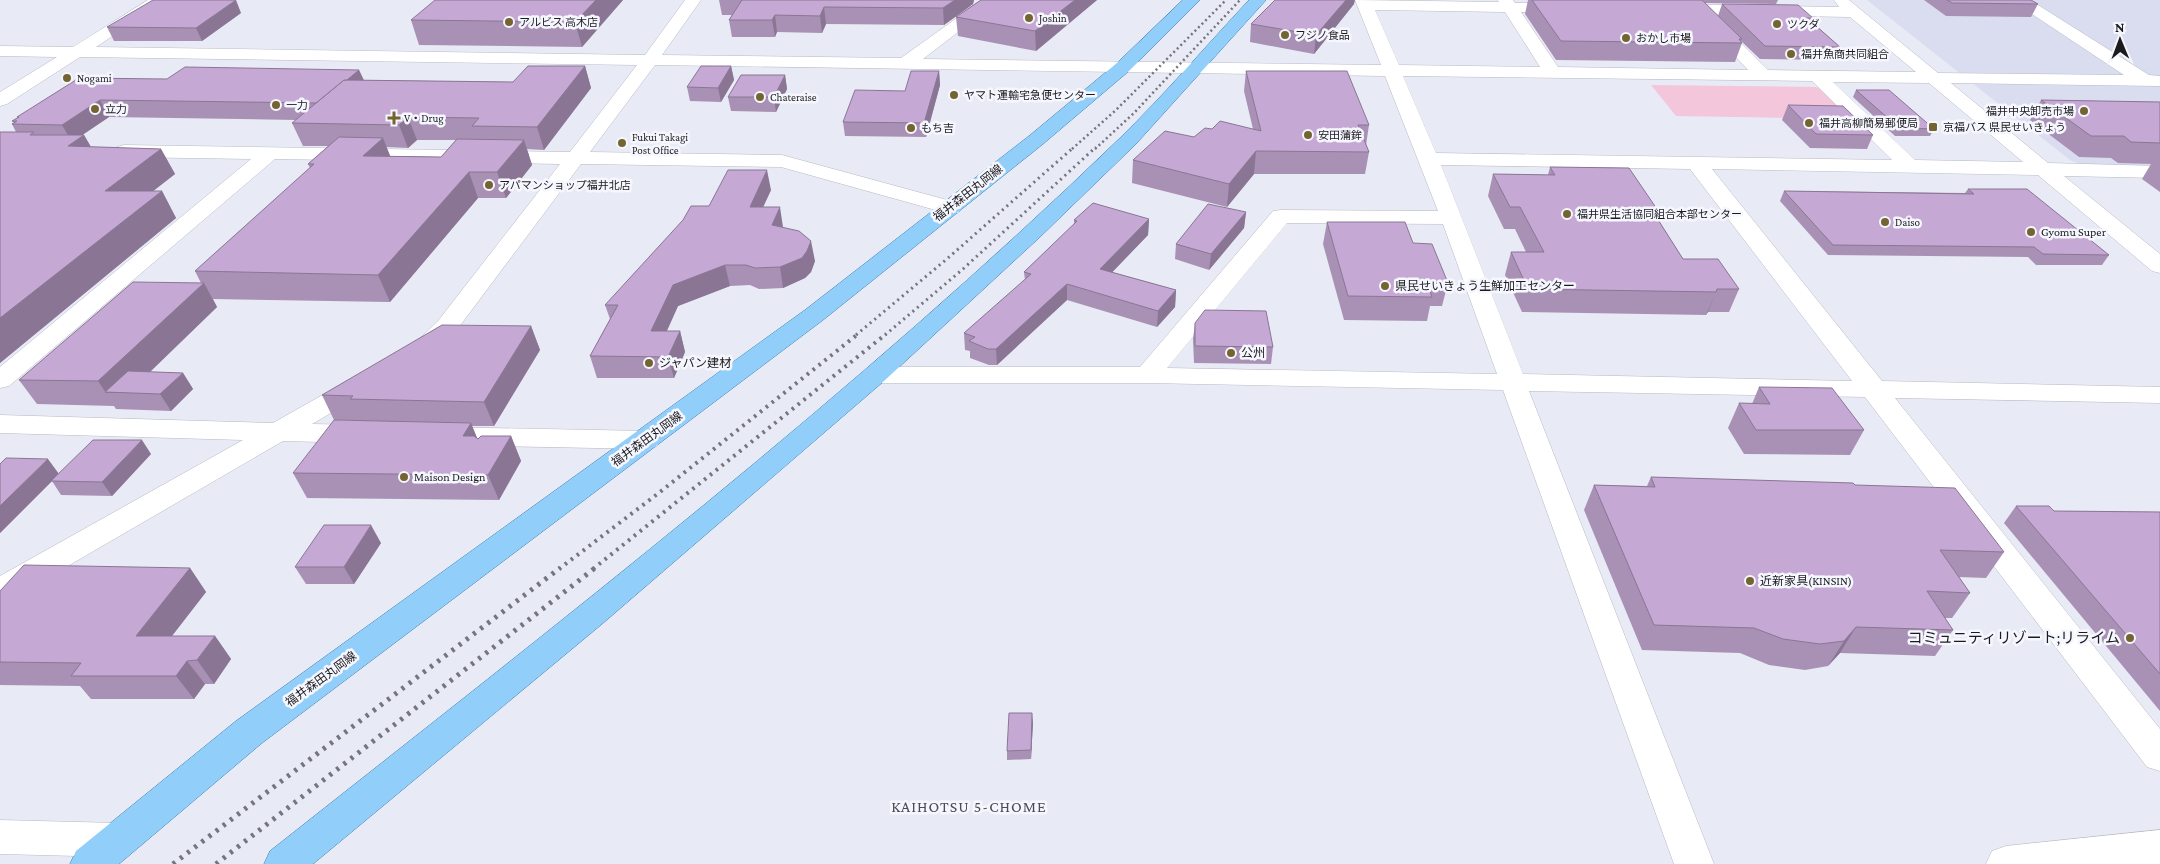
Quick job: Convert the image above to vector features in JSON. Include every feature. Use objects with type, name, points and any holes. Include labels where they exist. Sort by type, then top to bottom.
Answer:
[{"type":"main road","name":"福井森田丸岡線","points":[[104,852],[249,732],[814,315],[1036,140],[1123,67],[1192,0]]},
{"type":"main road","points":[[284,864],[591,615],[875,376],[1110,159],[1258,0]]},
{"type":"street","points":[[0,100],[159,0]]},
{"type":"street","points":[[400,362],[426,347],[447,326],[650,60],[693,0]]},
{"type":"street","points":[[904,64],[992,0]]},
{"type":"street","points":[[1840,0],[2160,266]]},
{"type":"street","points":[[2019,0],[2153,81]]},
{"type":"street","points":[[1579,8],[1507,4],[1364,3],[1429,159],[1449,218],[1599,608],[1694,864]]},
{"type":"street","points":[[1507,4],[1552,72]]},
{"type":"street","points":[[1659,9],[1694,5],[1854,12]]},
{"type":"street","points":[[1694,5],[1764,76]]},
{"type":"street","points":[[0,51],[2153,81]]},
{"type":"street","points":[[1817,76],[1910,167]]},
{"type":"street","points":[[106,151],[782,161],[950,208]]},
{"type":"street","points":[[0,380],[270,153]]},
{"type":"street","points":[[1429,159],[2160,172]]},
{"type":"street","points":[[1696,163],[2160,756]]},
{"type":"street","points":[[1147,375],[1281,216],[1449,218]]},
{"type":"street","points":[[875,376],[1147,375],[2160,395]]},
{"type":"street","points":[[0,591],[374,377]]},
{"type":"street","points":[[0,424],[388,435]]},
{"type":"street","points":[[418,435],[647,440]]},
{"type":"street","points":[[0,836],[104,852]]},
{"type":"street","points":[[2006,864],[2160,848]]},
{"type":"shaded area","name":"福井中央卸売市場","points":[[1867,0],[2160,0],[2160,166],[2083,165],[2070,160]]},
{"type":"shaded area","points":[[1651,85],[1816,87],[1824,90],[1854,119],[1676,116]]},
{"type":"building","points":[[153,0],[236,0],[196,28],[107,27]]},
{"type":"building","points":[[435,0],[596,0],[575,22],[411,20]]},
{"type":"building","points":[[742,0],[955,0],[943,8],[824,7],[820,16],[775,15],[772,20],[729,20]]},
{"type":"building","points":[[981,0],[1075,0],[1035,31],[956,17]]},
{"type":"building","points":[[1275,0],[1346,0],[1316,35],[1251,24]]},
{"type":"building","points":[[1532,0],[1702,0],[1742,39],[1739,39],[1742,43],[1561,41]]},
{"type":"building","points":[[1947,0],[2031,0],[2038,4],[1952,3]]},
{"type":"building","points":[[1722,4],[1798,5],[1813,18],[1807,18],[1840,47],[1765,46]]},
{"type":"building","points":[[528,66],[585,66],[537,127],[472,126],[479,118],[408,117],[399,125],[292,123],[344,80],[513,82]]},
{"type":"building","points":[[701,66],[731,66],[718,88],[687,87]]},
{"type":"building","points":[[185,67],[359,70],[316,103],[100,100],[62,125],[12,124],[17,121],[12,121],[19,117],[17,117],[79,78],[167,79]]},
{"type":"building","points":[[911,71],[939,71],[924,123],[843,122],[855,90],[905,91]]},
{"type":"building","points":[[1246,71],[1347,71],[1369,125],[1358,125],[1369,152],[1256,151],[1229,184],[1133,160],[1165,131],[1194,137],[1205,128],[1212,129],[1220,121],[1261,131]]},
{"type":"building","points":[[741,75],[785,75],[774,97],[728,97]]},
{"type":"building","points":[[1856,90],[1889,90],[1934,129],[1899,128]]},
{"type":"building","points":[[2041,100],[2160,102],[2160,143],[2131,142],[2124,136],[2091,136]]},
{"type":"building","points":[[1788,105],[1843,106],[1873,135],[1816,134]]},
{"type":"building","points":[[0,132],[34,132],[30,135],[84,135],[68,146],[161,149],[105,191],[162,191],[0,318]]},
{"type":"building","points":[[339,137],[383,138],[363,156],[441,157],[457,139],[524,140],[497,172],[469,172],[378,275],[195,271],[314,164],[308,164]]},
{"type":"building","points":[[1550,167],[1629,168],[1661,215],[1655,215],[1683,259],[1718,259],[1739,289],[1717,289],[1716,292],[1528,289],[1511,252],[1544,252],[1520,207],[1510,207],[1493,174],[1555,175]]},
{"type":"building","points":[[728,170],[767,170],[750,207],[780,207],[772,225],[799,231],[811,241],[802,258],[780,267],[755,268],[746,265],[725,265],[673,285],[651,331],[680,331],[668,357],[590,356],[618,305],[605,305],[683,220],[691,206],[709,206]]},
{"type":"building","points":[[1968,189],[2027,189],[2109,255],[2043,254],[2034,247],[1833,245],[1784,191],[1974,194]]},
{"type":"building","points":[[1093,203],[1149,219],[1100,269],[1176,290],[1158,311],[1067,284],[996,349],[988,349],[969,341],[975,337],[964,333],[1031,274],[1024,272]]},
{"type":"building","points":[[1208,204],[1246,212],[1211,254],[1176,244]]},
{"type":"building","points":[[1327,222],[1405,222],[1413,243],[1432,244],[1448,283],[1427,283],[1432,297],[1348,296]]},
{"type":"building","points":[[133,282],[204,283],[98,381],[19,380]]},
{"type":"building","points":[[1205,310],[1266,311],[1273,347],[1195,346],[1195,323]]},
{"type":"building","points":[[442,325],[531,326],[484,402],[350,399],[353,396],[322,395]]},
{"type":"building","points":[[128,371],[183,373],[160,394],[105,392]]},
{"type":"building","points":[[1759,387],[1832,388],[1864,430],[1756,430],[1739,403],[1770,404]]},
{"type":"building","points":[[334,420],[471,423],[463,436],[474,436],[478,439],[481,436],[511,436],[488,475],[293,473]]},
{"type":"building","points":[[93,440],[142,440],[102,482],[51,481]]},
{"type":"building","points":[[6,458],[48,459],[0,506],[0,464]]},
{"type":"building","name":"近新家具(KINSIN)","points":[[1651,477],[1955,488],[2004,552],[1940,550],[1970,593],[1927,591],[1953,630],[1856,627],[1844,641],[1820,644],[1783,639],[1754,628],[1654,625],[1594,485],[1655,487]]},
{"type":"building","name":"コミュニティリゾート;リライム","points":[[2016,506],[2049,506],[2054,511],[2160,512],[2160,674]]},
{"type":"building","points":[[324,525],[371,525],[344,567],[295,567]]},
{"type":"building","points":[[24,565],[190,568],[136,636],[215,636],[197,660],[187,661],[176,676],[71,676],[81,663],[0,662],[0,591]]},
{"type":"building","points":[[1009,713],[1032,713],[1031,750],[1007,751]]},
{"type":"railway","points":[[1072,149],[1116,110],[1226,0]]},
{"type":"railway","points":[[1095,149],[1134,113],[1240,0]]},
{"type":"railway","points":[[856,335],[948,258],[1074,147]]},
{"type":"railway","points":[[885,335],[963,269],[1096,147]]},
{"type":"railway","points":[[559,569],[660,492],[858,334]]},
{"type":"railway","points":[[593,569],[886,334]]},
{"type":"railway","points":[[173,864],[560,568]]},
{"type":"railway","points":[[216,864],[595,568]]},
{"type":"place","name":"Joshin","points":[[1029,18]]},
{"type":"place","name":"アルビス 高木店","points":[[509,22]]},
{"type":"place","name":"ツクダ","points":[[1777,24]]},
{"type":"place","name":"フジノ食品","points":[[1285,35]]},
{"type":"place","name":"おかし市場","points":[[1626,38]]},
{"type":"place","name":"福井魚商共同組合","points":[[1791,54]]},
{"type":"place","name":"Nogami","points":[[67,78]]},
{"type":"place","name":"ヤマト運輸宅急便センター","points":[[954,95]]},
{"type":"place","name":"Chateraise","points":[[760,97]]},
{"type":"place","name":"一力","points":[[276,105]]},
{"type":"place","name":"立力","points":[[95,109]]},
{"type":"place","name":"福井中央卸売市場","points":[[2084,111]]},
{"type":"place","name":"V・Drug","points":[[394,118]]},
{"type":"place","name":"福井高柳簡易郵便局","points":[[1809,123]]},
{"type":"place","name":"京福バス 県民せいきょう","points":[[1933,127]]},
{"type":"place","name":"もち吉","points":[[911,128]]},
{"type":"place","name":"安田蒲鉾","points":[[1308,135]]},
{"type":"place","name":"Fukui Takagi Post Office","points":[[622,143]]},
{"type":"place","name":"アパマンショップ福井北店","points":[[489,185]]},
{"type":"place","name":"福井県生活協同組合本部センター","points":[[1567,214]]},
{"type":"place","name":"Daiso","points":[[1885,222]]},
{"type":"place","name":"Gyomu Super","points":[[2031,232]]},
{"type":"place","name":"県民せいきょう生鮮加工センター","points":[[1385,286]]},
{"type":"place","name":"公州","points":[[1231,353]]},
{"type":"place","name":"ジャパン建材","points":[[649,363]]},
{"type":"place","name":"Maison Design","points":[[404,477]]},
{"type":"place","name":"近新家具(KINSIN)","points":[[1750,581]]},
{"type":"place","name":"コミュニティリゾート;リライム","points":[[2130,638]]},
{"type":"district","name":"KAIHOTSU 5-CHOME","points":[[969,806]]}]
